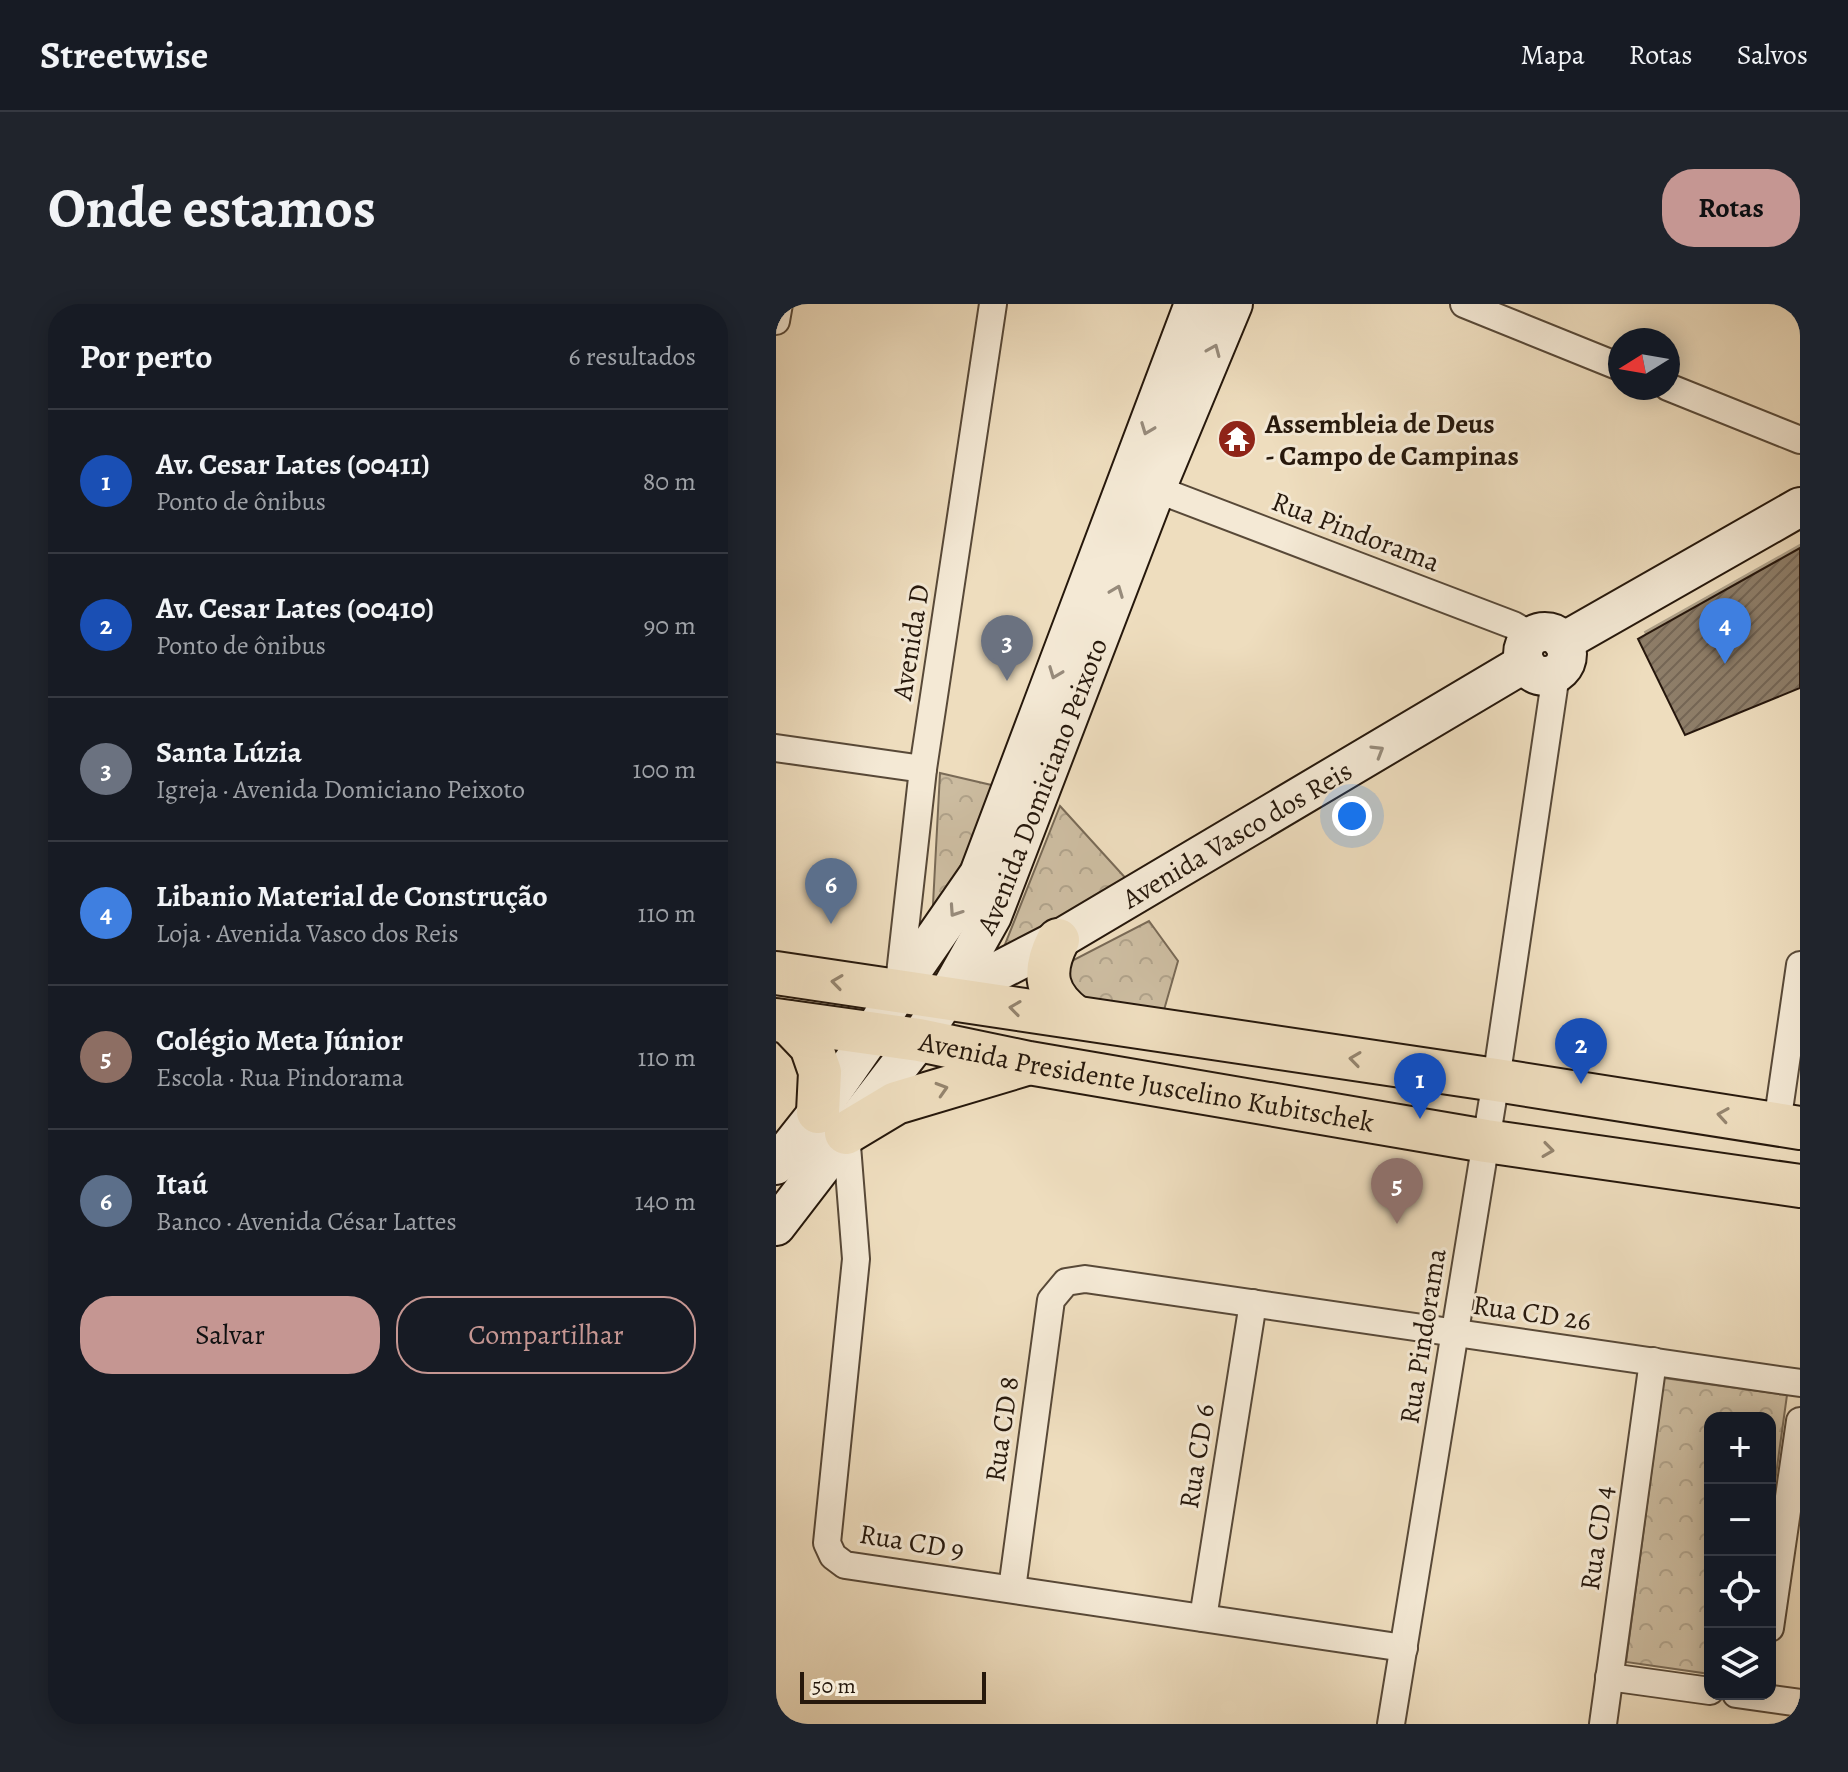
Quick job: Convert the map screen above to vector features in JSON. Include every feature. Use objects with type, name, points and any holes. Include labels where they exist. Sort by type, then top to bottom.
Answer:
[{"type":"main road","name":"Avenida Domiciano Peixoto","points":[[776,1226],[832,1123],[873,1033],[898,991],[979,874],[1194,304]]},
{"type":"main road","name":"Avenida Domiciano Peixoto","points":[[776,1165],[832,1123],[919,1040],[992,916],[1156,489],[1233,304]]},
{"type":"main road","name":"Avenida Vasco dos Reis","points":[[946,998],[1058,940],[1800,507]]},
{"type":"main road","points":[[1058,940],[1048,971],[1050,990],[1062,1007],[1075,1017]]},
{"type":"main road","name":"Avenida Presidente Juscelino Kubitschek","points":[[776,973],[1788,1126]]},
{"type":"main road","name":"Avenida Presidente Juscelino Kubitschek","points":[[782,1021],[919,1040],[1029,1063],[1486,1141],[1800,1186]]},
{"type":"main road","points":[[782,1021],[811,1046],[832,1123],[1029,1063]]},
{"type":"street","points":[[776,321],[779,304]]},
{"type":"street","name":"Avenida D","points":[[898,991],[923,769],[993,304]]},
{"type":"street","points":[[1464,304],[1608,362]]},
{"type":"street","points":[[1680,392],[1800,440]]},
{"type":"street","name":"Rua Pindorama","points":[[1156,489],[1513,625],[1544,654],[1496,1080],[1391,1724]]},
{"type":"street","points":[[776,748],[923,769]]},
{"type":"street","points":[[1788,1126],[1800,965]]},
{"type":"street","name":"Rua CD 9","points":[[832,1123],[856,1259],[827,1543],[833,1556],[845,1565],[1404,1648]]},
{"type":"street","name":"Rua CD 26","points":[[1066,1282],[1085,1279],[1800,1383]]},
{"type":"street","name":"Rua CD 8","points":[[1012,1589],[1051,1300],[1066,1282]]},
{"type":"street","name":"Rua CD 6","points":[[1203,1618],[1253,1303]]},
{"type":"street","name":"Rua CD 4","points":[[1603,1724],[1653,1361]]},
{"type":"street","points":[[1776,1587],[1800,1421]]},
{"type":"street","points":[[1609,1677],[1704,1690]]},
{"type":"street","points":[[1776,1699],[1800,1703]]},
{"type":"green space","points":[[940,773],[1000,787],[932,923]]},
{"type":"green space","points":[[1060,806],[1130,883],[1004,947]]},
{"type":"green space","points":[[1149,921],[1178,961],[1164,1010],[1067,999],[1060,967]]},
{"type":"green space","points":[[1664,1378],[1787,1395],[1776,1475],[1776,1412],[1704,1412],[1704,1673],[1626,1662]]},
{"type":"building","points":[[1800,548],[1800,688],[1685,735],[1638,639]]},
{"type":"place","name":"Assembleia de Deus - Campo de Campinas","points":[[1237,439]]},
{"type":"place","name":"Libanio Material de Construção","points":[[1725,664]]},
{"type":"place","name":"Santa Lúzia","points":[[1007,681]]},
{"type":"place","name":"Itaú","points":[[831,924]]},
{"type":"place","name":"Av. Cesar Lates (00410)","points":[[1581,1084]]},
{"type":"place","name":"Av. Cesar Lates (00411)","points":[[1420,1119]]},
{"type":"place","name":"Colégio Meta Júnior","points":[[1397,1224]]}]
